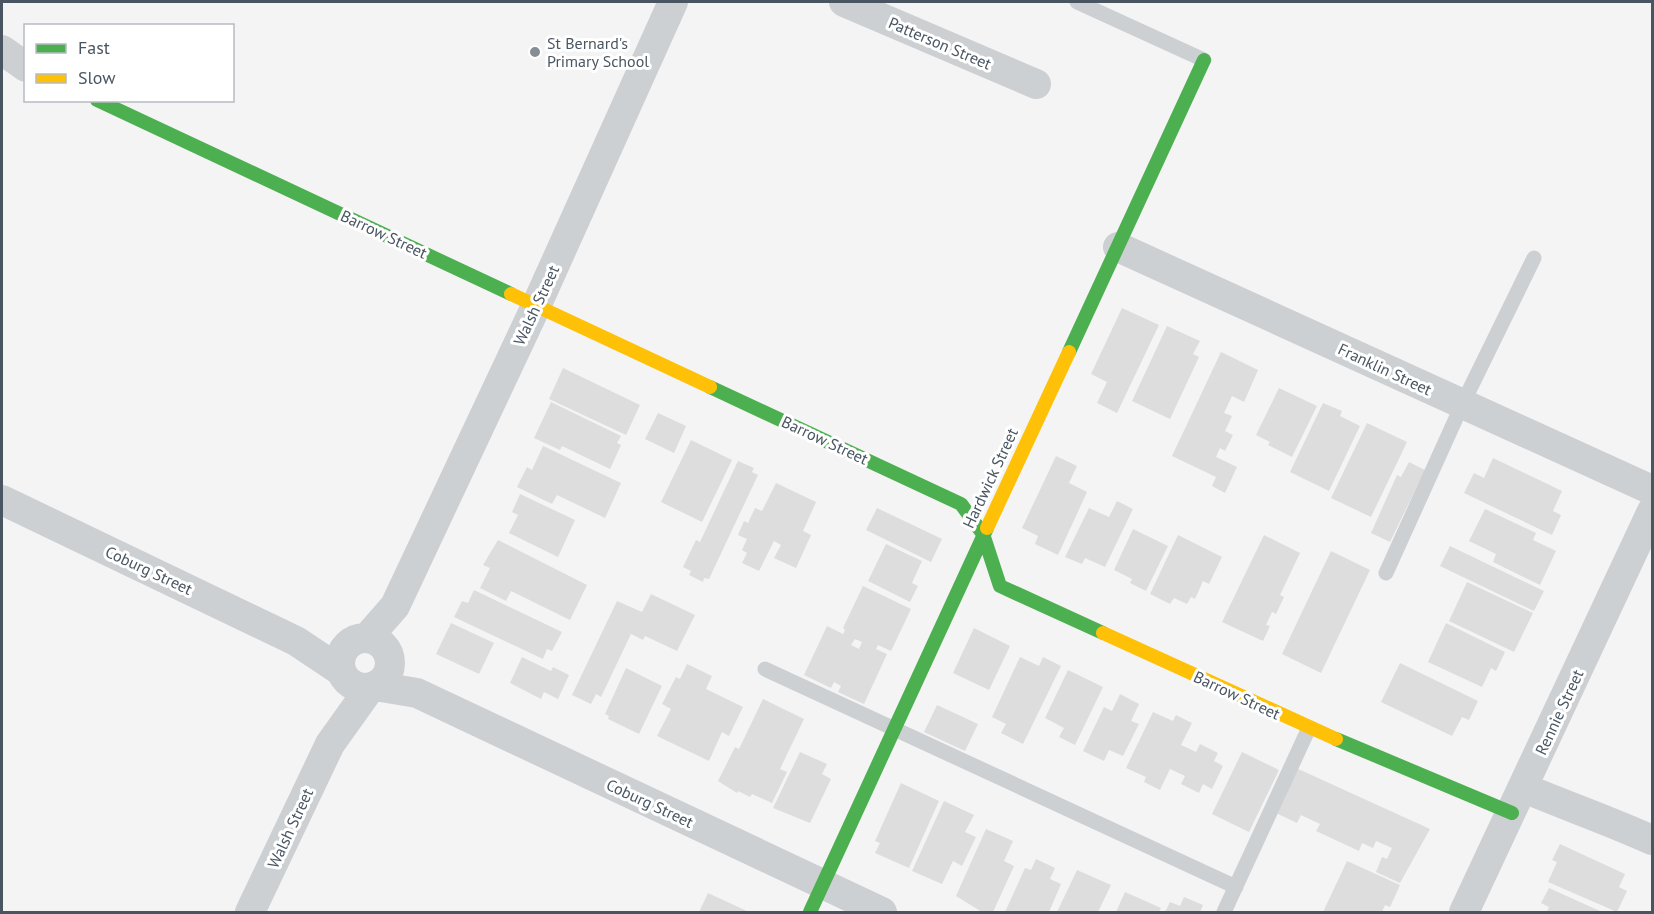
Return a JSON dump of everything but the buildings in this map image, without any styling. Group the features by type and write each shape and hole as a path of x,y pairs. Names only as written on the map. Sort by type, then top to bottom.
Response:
{"street":[{"name":"Walsh Street","path":"250,912 330,744 373,687 387,676 378,648 395,606 537,304 673,2"},
{"name":"Patterson Street","path":"844,2 1036,84"},
{"name":"Hardwick Street","path":"810,912 1204,60"},
{"name":"Barrow Street","path":"101,102 961,504 983,534 1000,586 1309,728 1518,800 1599,815 1653,840"},
{"name":"Franklin Street","path":"1118,247 1653,490"},
{"name":"Coburg Street","path":"2,500 296,641 342,673 355,686 417,693 882,912"},
{"name":"Rennie Street","path":"1464,912 1653,511"},
{"name":"Walsh Street","path":"330,744 344,650 356,640 378,648"},
{"name":"Coburg Street","path":"296,641 378,648 417,693"}],"lane":[{"path":"1077,2 1204,60"},
{"path":"1386,573 1462,405 1534,258"},
{"path":"765,669 1236,887"},
{"path":"1224,912 1309,728"}],"traffic: fast":[{"path":"1069,352 1204,60"},
{"path":"101,102 511,294"},
{"path":"710,387 961,504 983,534 1000,586 1103,633"},
{"path":"810,912 987,528"},
{"path":"1336,739 1512,813"}],"traffic: slow":[{"path":"511,294 710,387"},
{"path":"987,528 1069,352"},
{"path":"1103,633 1336,739"}],"place":[{"name":"St Bernard's Primary School","path":"535,52"}]}
